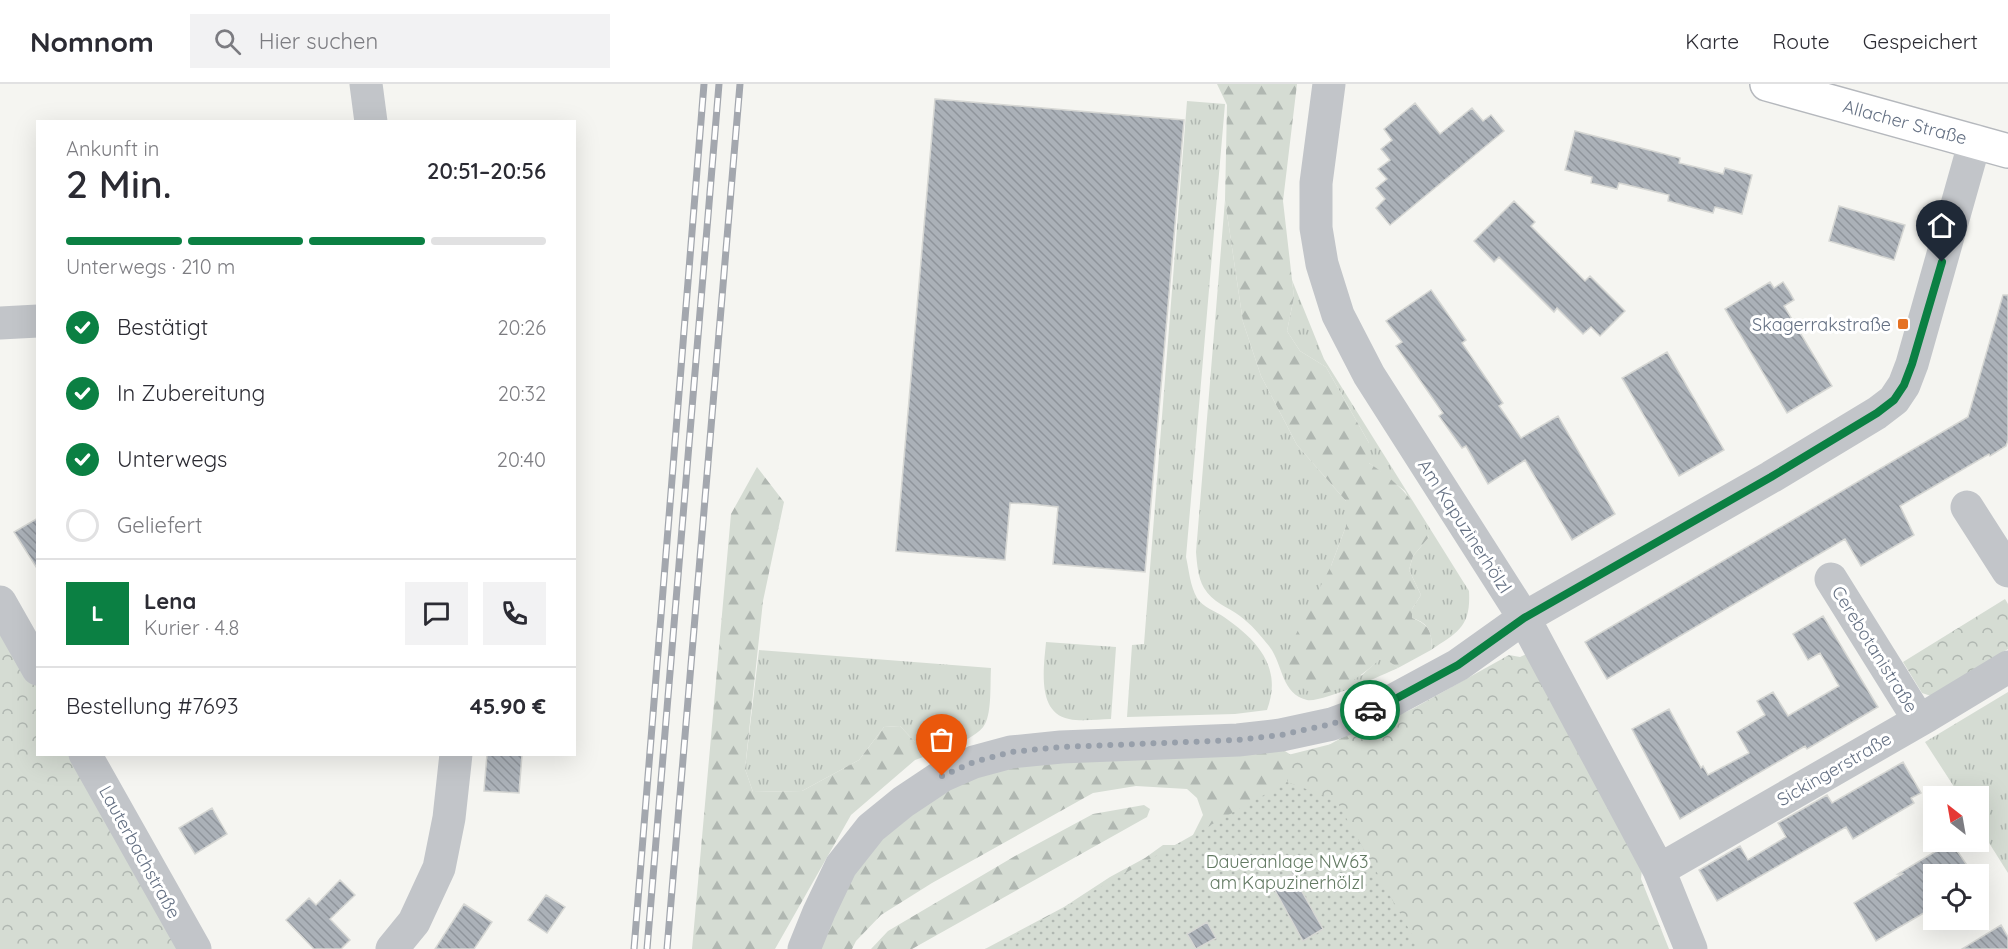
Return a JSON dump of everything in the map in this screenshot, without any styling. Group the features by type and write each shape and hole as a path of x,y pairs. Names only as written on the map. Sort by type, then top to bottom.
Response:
{"main road":[{"name":"Allacher Straße","path":"1767,84 2008,151"}],"street":[{"path":"366,84 371,120"},
{"name":"Am Kapuzinerhölzl","path":"1329,84 1316,183 1316,228 1322,264 1338,315 1369,375 1524,618 1659,870 1691,949"},
{"path":"804,949 841,866 871,828 903,802 942,776 974,762 1011,752 1061,747 1238,740 1281,735 1332,724 1386,704 1447,670 1524,618 1877,413 1894,400 1904,385 1912,364 1975,141"},
{"path":"0,323 36,321"},
{"path":"1967,507 2008,571"},
{"name":"Cerebotanistraße","path":"1831,579 1919,720"},
{"path":"0,602 36,665"},
{"name":"Sickingerstraße","path":"1659,870 2008,667"},
{"name":"Lauterbachstraße","path":"87,756 195,949"},
{"path":"392,949 414,922 439,868 449,818 456,756"}],"green space":[{"path":"1217,84 1297,84 1283,201 1294,297 1287,331 1300,351 1326,367 1369,443 1369,463 1390,478 1406,494 1419,512 1429,537 1413,556 1409,570 1421,595 1412,609 1412,618 1429,630 1431,650 1398,668 1383,657 1346,685 1323,693 1313,693 1303,688 1288,663 1294,638 1331,566 1346,526 1346,501 1297,445 1261,376 1243,322 1225,200 1227,105"},
{"path":"1187,101 1225,104 1186,557 1191,583 1197,598 1202,604 1247,635 1264,656 1272,681 1271,695 1267,710 1235,714 1127,717 1132,645 1144,644"},
{"path":"1225,200 1243,322 1261,376 1297,445 1346,501 1346,526 1331,566 1361,676 1383,656 1398,668 1352,688 1315,700 1298,697 1292,692 1269,646 1244,619 1207,593 1198,571 1196,552"},
{"path":"1292,280 1324,359 1469,591 1468,613 1465,621 1455,633 1431,650 1429,630 1418,620 1412,618 1412,609 1421,595 1409,570 1413,556 1429,537 1405,491 1369,463 1369,443 1326,367 1300,351 1287,331 1294,297"},
{"path":"757,467 784,502 763,601 745,769 753,792 802,791 859,760 884,727 900,726 915,742 915,760 851,815 775,949 692,949 731,514"},
{"path":"2005,599 2008,604 2008,649 1931,696 1922,693 1903,662"},
{"path":"0,620 36,685 36,756 76,756 183,949 0,949"},
{"path":"1046,642 1116,647 1111,719 1069,719 1058,715 1051,708 1044,687"},
{"path":"1537,649 1643,858 1641,879 1669,949 1420,949 1336,800 1287,782 1288,755 1347,740 1414,708 1509,655 1520,657"},
{"path":"759,650 991,668 990,705 987,718 985,724 973,736 915,760 915,742 900,726 884,727 859,760 802,791 753,792 745,769"},
{"path":"2008,692 2008,873 1989,843 1989,786 1954,786 1925,742"},
{"path":"1387,712 1402,712 1416,716 1557,949 985,949 1064,907 1163,845 1175,845 1191,839 1203,815 1197,798 1187,789 1136,786 1093,793 932,883 881,915 856,941 852,949 816,949 824,921 870,849 957,779 1001,764 1282,749 1291,755 1320,750"},
{"name":"Daueranlage NW63 am Kapuzinerhölzl","path":"1287,782 1336,800 1420,949 990,949"},
{"path":"1144,805 1150,809 1147,817 912,949 871,949 888,931 1015,856 1093,814"}],"building":[{"path":"935,99 1184,120 1145,572 1053,564 1058,507 1031,504 1010,503 1005,560 896,551"},
{"path":"1415,103 1440,134 1472,108 1483,121 1491,115 1504,131 1390,225 1376,208 1385,199 1376,188 1387,179 1378,169 1390,160 1381,149 1392,140 1384,129"},
{"path":"1575,131 1680,158 1679,163 1723,174 1725,168 1752,175 1742,214 1715,207 1713,213 1668,201 1669,195 1619,183 1617,189 1591,183 1592,177 1565,170"},
{"path":"1514,201 1535,222 1531,226 1585,281 1590,276 1625,311 1600,336 1591,327 1583,334 1557,308 1554,312 1499,257 1494,262 1474,241"},
{"path":"1839,206 1905,225 1894,260 1829,241"},
{"path":"1770,282 1774,288 1783,282 1789,291 1794,300 1784,306 1832,386 1787,413 1725,309"},
{"path":"1431,290 1466,340 1462,343 1503,403 1499,406 1521,438 1558,416 1615,514 1572,540 1525,460 1488,484 1466,446 1462,448 1439,416 1443,413 1396,346 1402,342 1386,321"},
{"path":"2003,295 2008,295 2008,440 2006,446 1900,506 1914,535 1861,566 1845,539 1607,679 1585,642 1968,417"},
{"path":"1667,352 1724,450 1679,476 1622,378"},
{"path":"36,519 36,567 14,532"},
{"path":"1823,616 1878,707 1807,749 1805,746 1680,819 1632,729 1669,709 1701,768 1703,766 1708,775 1749,753 1737,732 1765,715 1757,701 1773,692 1788,716 1839,686 1820,653 1808,660 1793,634"},
{"path":"487,756 522,756 519,793 484,791"},
{"path":"1903,762 1921,793 1911,798 1914,803 1853,839 1846,827 1717,901 1699,870 1740,846 1748,860 1786,837 1778,823 1827,795 1832,803"},
{"path":"212,808 227,834 195,854 179,828"},
{"path":"1934,852 1958,852 1966,864 1923,864 1923,913 1876,941 1854,903 1902,874 1898,874"},
{"path":"1292,874 1323,929 1303,941 1272,885"},
{"path":"340,880 355,895 330,919 350,940 341,949 314,949 286,920 309,898 316,905"},
{"path":"546,895 565,907 547,933 528,920"},
{"path":"464,904 492,922 474,949 435,949"},
{"path":"1207,922 1216,938 1196,949 1187,934"},
{"path":"2001,925 2008,937 2008,949 1962,949"}],"railway":[{"path":"634,949 704,84"},
{"path":"647,949 719,84"},
{"path":"667,949 740,84"}],"way so far":[{"path":"942,776 974,762 1011,752 1061,747 1238,740 1281,735 1332,724 1370,710"}],"place":[{"name":"Skagerrakstraße","path":"1903,324"}],"route":[{"path":"1370,710 1386,704 1458,665 1524,618 1771,477 1877,413 1894,400 1904,385 1912,364 1942,262"}]}
